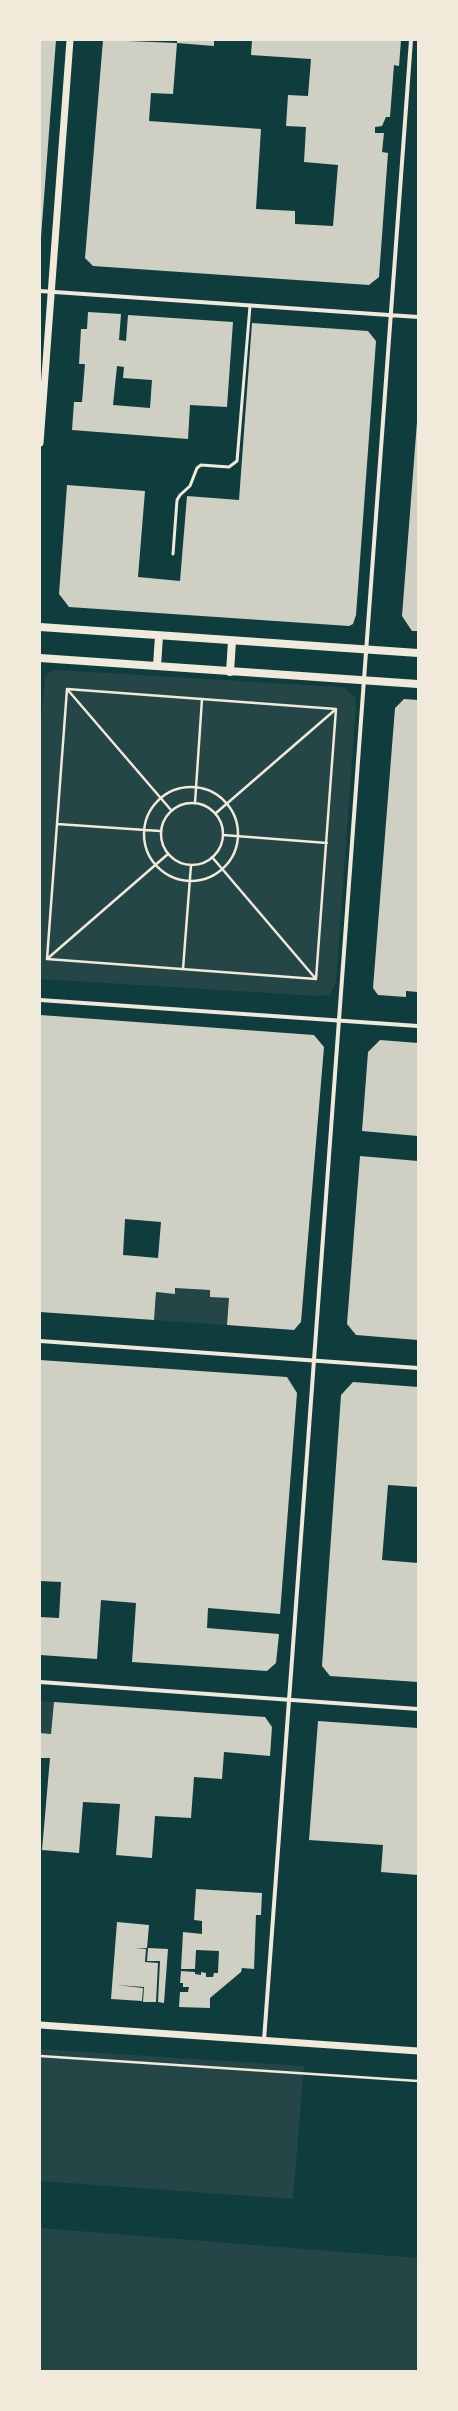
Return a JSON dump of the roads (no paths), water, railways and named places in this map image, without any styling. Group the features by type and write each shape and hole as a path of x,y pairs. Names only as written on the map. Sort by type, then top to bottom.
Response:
{"main road":[{"path":"40,627 418,653"},
{"path":"157,666 159,636"},
{"path":"230,672 232,641"},
{"path":"40,658 418,684"}],"street":[{"path":"40,443 70,40"},
{"path":"264,2040 410,40"},
{"path":"40,291 418,317"},
{"path":"40,1000 418,1026"},
{"path":"40,1341 418,1368"},
{"path":"40,1682 418,1708"},
{"path":"40,2025 418,2051"}],"lane":[{"path":"172,554 177,500 180,495 190,486 197,468 201,465 229,467 237,461 250,306"}]}
